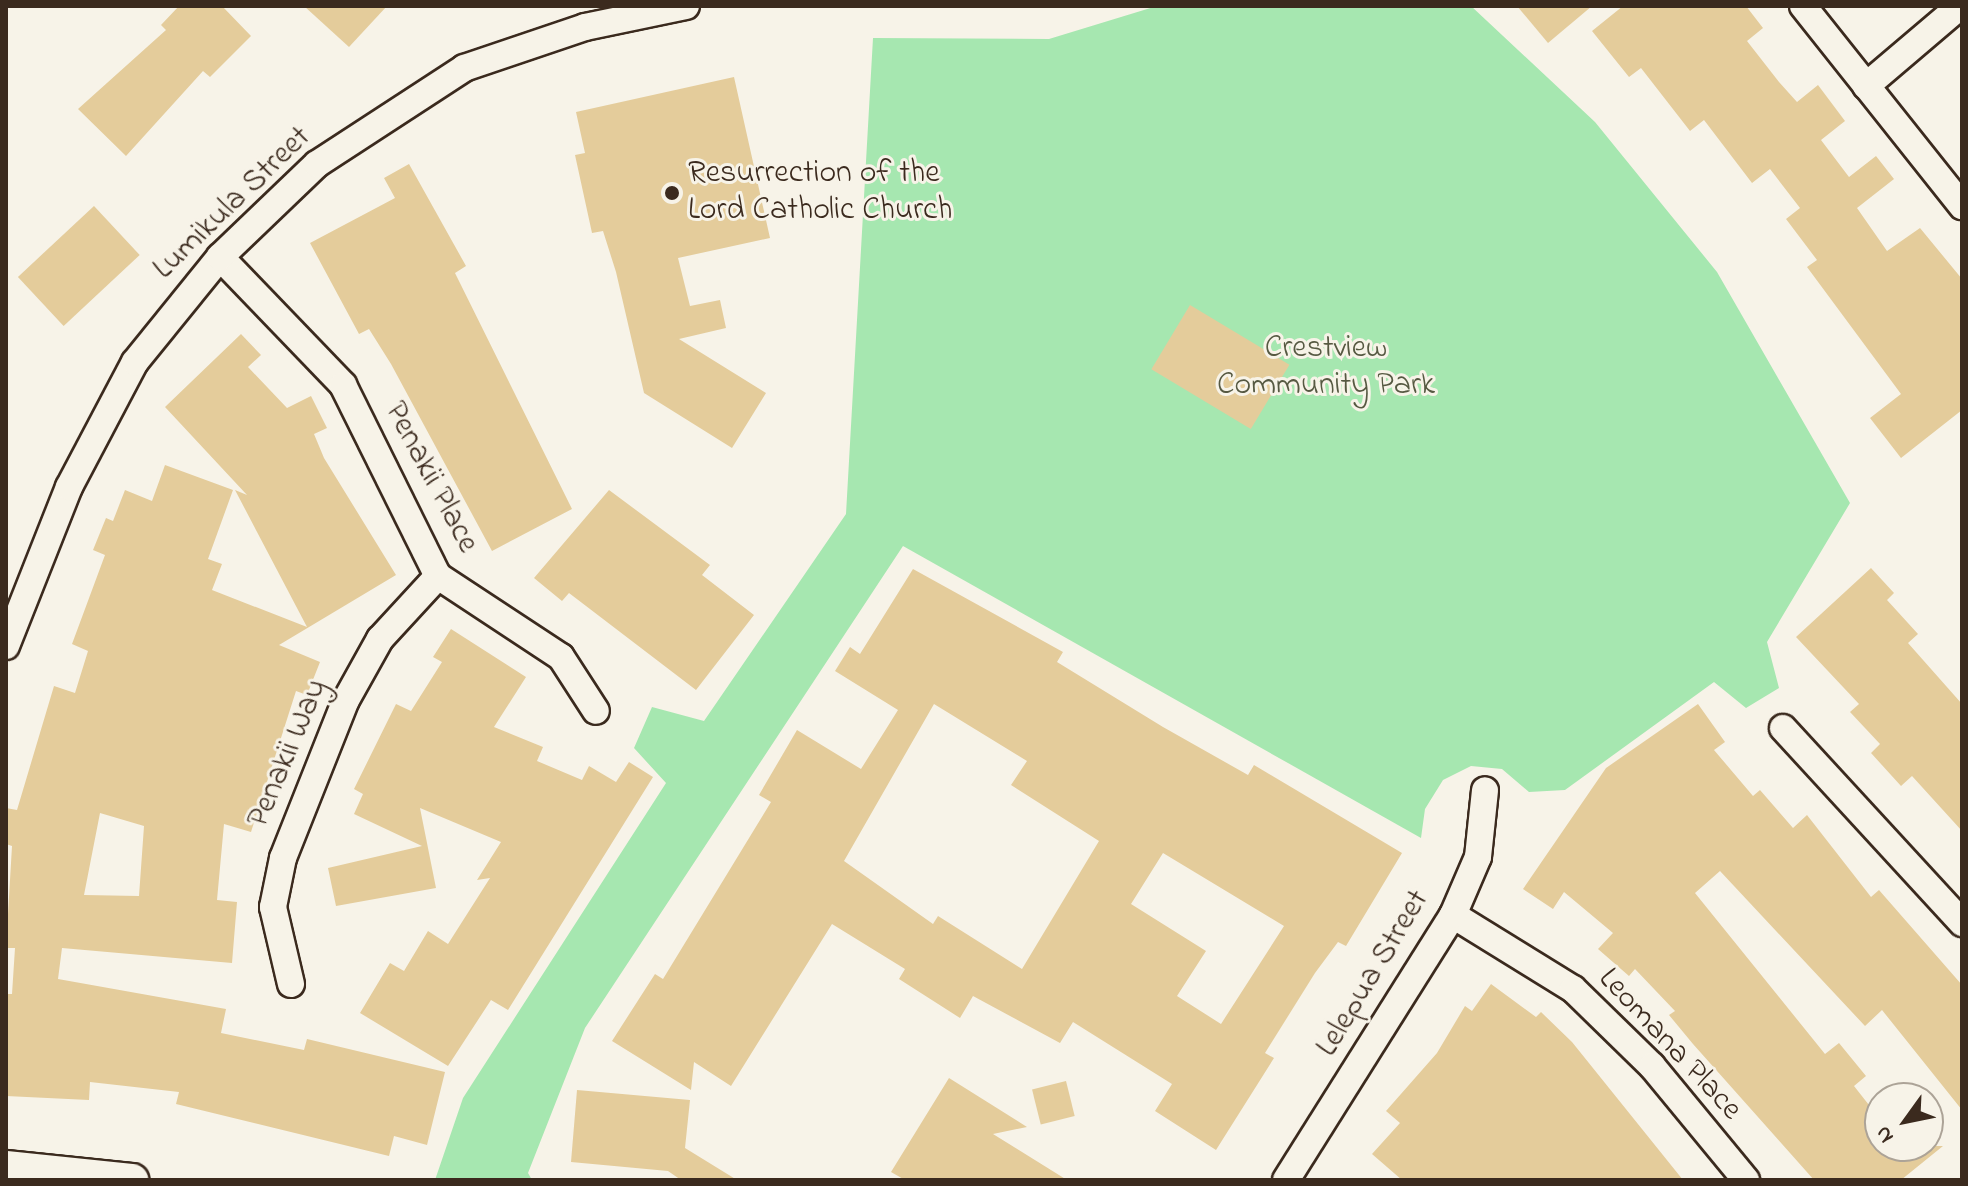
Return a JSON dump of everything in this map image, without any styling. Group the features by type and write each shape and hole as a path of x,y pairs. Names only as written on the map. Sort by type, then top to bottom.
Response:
{"street":[{"name":"Lumikula Street","path":"6,646 106,410 166,316 220,257 317,164 464,68 585,27 686,6"},
{"path":"1803,6 1962,206"},
{"path":"1866,86 1960,6"},
{"name":"Penakii Place","path":"220,257 343,385 438,576 561,657 596,711"},
{"name":"Penakii Way","path":"291,984 273,907 283,858 346,700 380,639 438,576"},
{"path":"1783,728 1962,923"},
{"name":"Lelepua Street","path":"1286,1180 1453,915 1478,857 1485,790"},
{"name":"Leomana Place","path":"1453,915 1573,989 1652,1066 1746,1180"},
{"path":"6,1167 132,1180"}],"green space":[{"name":"Crestview Community Park","path":"1157,6 1471,6 1595,122 1717,272 1850,503 1767,642 1779,688 1746,708 1714,682 1565,790 1529,792 1502,769 1471,766 1443,780 1425,809 1421,838 903,546 585,1028 528,1173 532,1180 435,1180 463,1098 666,783 634,748 652,707 704,721 846,514 873,38 1049,39"}],"building":[{"path":"179,6 222,6 251,36 210,77 203,71 126,156 78,109 166,30 161,25"},
{"path":"304,6 387,6 349,47"},
{"path":"1517,6 1592,6 1548,43"},
{"path":"1623,6 1746,6 1763,28 1747,41 1779,82 1797,102 1818,85 1845,121 1821,140 1849,177 1876,156 1894,179 1857,208 1887,251 1920,228 1962,279 1962,410 1901,458 1870,418 1901,394 1807,267 1817,260 1786,219 1800,208 1770,169 1752,183 1704,120 1690,131 1641,68 1629,77 1592,31"},
{"name":"Resurrection of the Lord Catholic Church","path":"734,77 770,238 678,258 690,306 720,300 726,328 679,339 766,393 732,448 644,393 616,272 603,231 592,233 575,155 585,153 576,112"},
{"path":"409,164 466,266 455,273 572,509 492,551 391,364 369,329 359,334 310,243 395,198 384,178"},
{"path":"94,206 140,255 64,326 18,277"},
{"path":"1190,305 1289,365 1251,429 1151,369"},
{"path":"241,334 261,355 248,367 287,408 311,396 327,428 314,434 324,458 396,575 279,645 320,662 307,695 296,691 251,832 224,824 217,900 237,902 232,963 62,948 58,979 226,1009 221,1033 304,1050 307,1039 445,1072 427,1145 394,1136 389,1156 176,1104 179,1092 90,1082 89,1100 6,1096 6,994 12,994 15,948 6,948 12,846 6,844 6,808 17,810 54,686 75,693 88,651 72,644 105,555 93,550 106,518 113,521 125,490 152,501 165,465 233,490 208,559 222,564 212,590 307,627 235,490 247,495 165,407","holes":["100,813 144,826 139,896 84,895"]},
{"path":"609,490 710,565 702,575 754,615 696,690 569,593 562,601 534,578"},
{"path":"1871,568 1894,593 1887,600 1918,634 1908,643 1962,704 1962,831 1912,776 1901,786 1871,753 1880,744 1850,712 1859,704 1796,637"},
{"path":"913,569 1063,652 1057,662 1163,727 1248,775 1254,765 1402,853 1346,946 1338,942 1315,973 1265,1053 1274,1058 1216,1150 1155,1111 1172,1084 1073,1022 1060,1043 973,996 960,1018 899,979 905,969 832,924 731,1086 694,1062 691,1090 612,1041 655,974 663,979 771,802 759,795 797,730 861,769 898,710 835,671 850,647 860,654","holes":["934,704 1027,761 1011,785 1099,841 1022,969 938,916 933,924 844,861","1163,853 1284,926 1221,1024 1177,996 1206,951 1131,904"]},
{"path":"451,629 526,677 494,727 543,747 537,761 582,780 589,766 616,782 629,762 653,777 508,1010 491,1000 448,1066 360,1013 390,963 404,971 428,931 448,944 490,878 477,880 501,842 420,808 436,888 336,906 328,868 422,846 354,814 363,794 354,789 396,704 411,711 442,662 433,657"},
{"path":"1698,704 1725,742 1714,750 1753,796 1760,790 1793,828 1807,815 1871,897 1879,890 1962,985 1962,1110 1944,1088 1944,1082 1940,1082 1882,1010 1865,1026 1720,871 1695,893 1825,1054 1839,1043 1866,1076 1854,1086 1864,1099 1864,1162 1923,1162 1901,1180 1814,1180 1669,1015 1675,1011 1635,969 1629,976 1598,949 1613,933 1564,892 1553,909 1523,889 1606,768"},
{"path":"1491,984 1536,1017 1541,1012 1572,1042 1683,1180 1402,1180 1372,1154 1400,1123 1386,1111 1437,1053 1465,1006 1472,1011"},
{"path":"949,1078 1027,1127 993,1134 1067,1180 905,1180 891,1172"},
{"path":"1066,1081 1075,1116 1041,1124 1032,1089"},
{"path":"577,1090 690,1100 685,1148 737,1180 681,1180 668,1171 571,1162"}],"place":[{"name":"Resurrection of the Lord Catholic Church","path":"672,193"}]}
